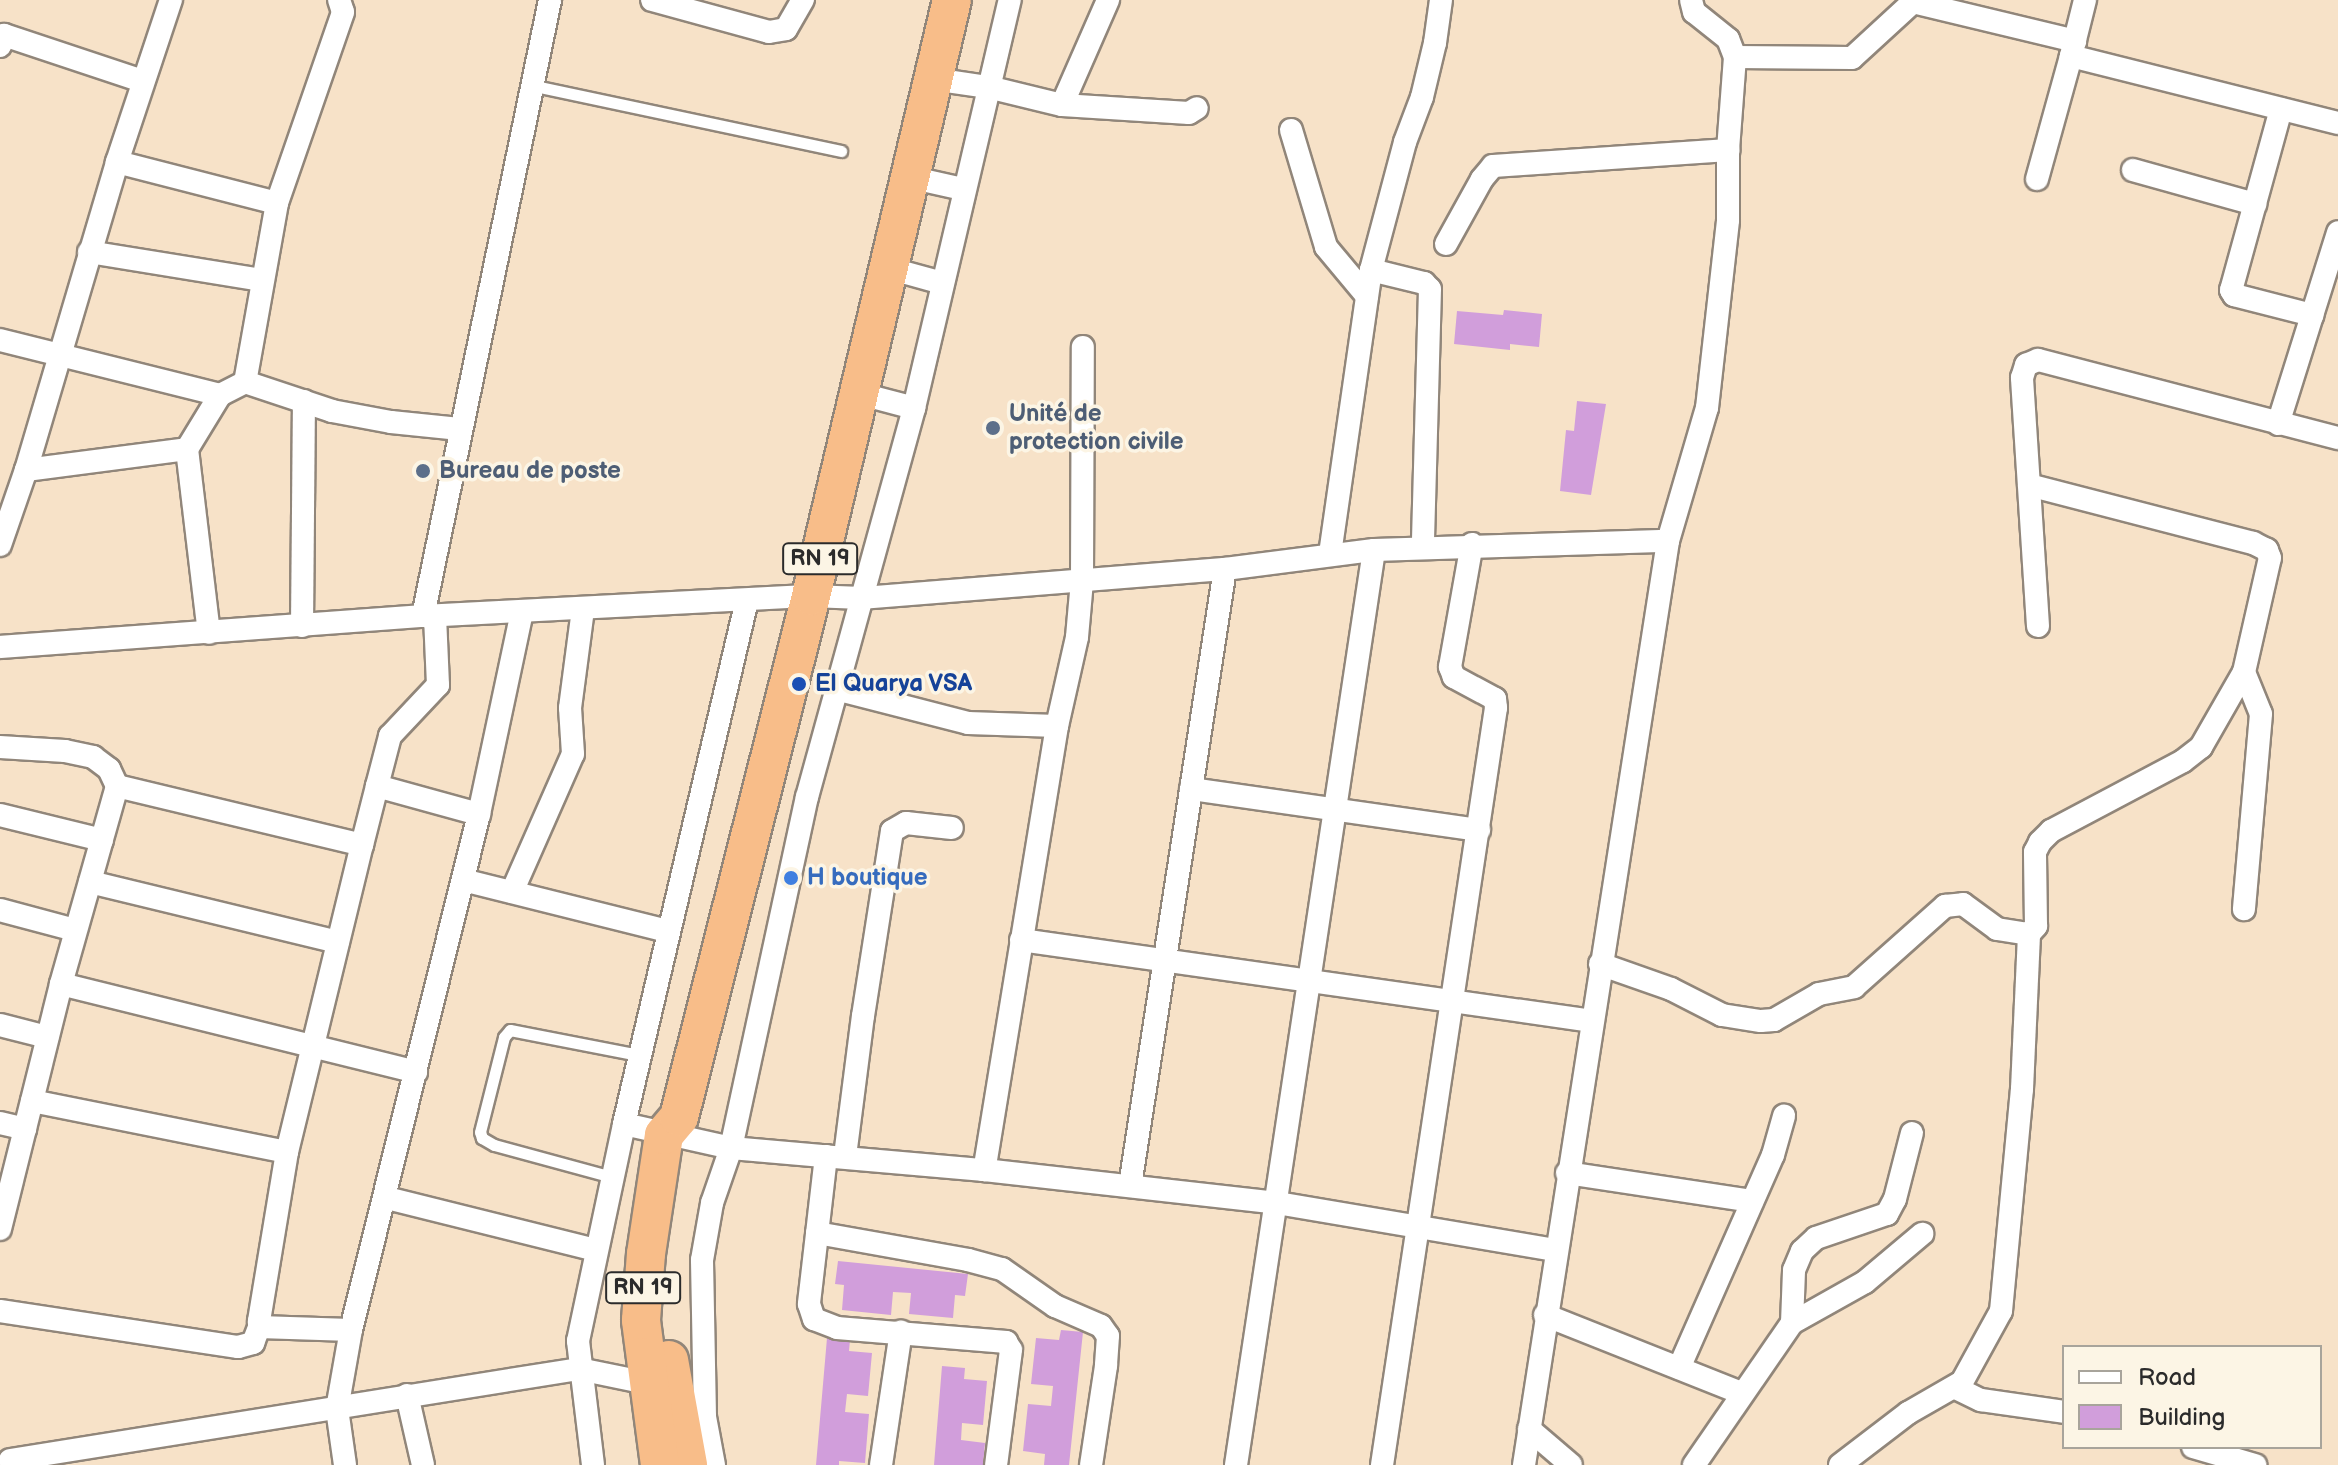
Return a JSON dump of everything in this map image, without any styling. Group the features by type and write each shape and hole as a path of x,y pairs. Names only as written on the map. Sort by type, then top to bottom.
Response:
{"highway":[{"name":"RN 19","path":"660,1465 647,1383 641,1320 643,1291 677,1131 811,596 952,0"},
{"name":"RN 19","path":"677,1131 665,1321 688,1465"}],"street":[{"path":"0,545 26,470 58,354 142,81 171,0"},
{"path":"245,382 277,203 343,12 339,0"},
{"path":"0,1311 238,1347 253,1343 259,1327 260,1303 287,1152 390,736 438,685 429,616 460,429 535,86 550,0"},
{"path":"662,1 769,32 786,29 803,0"},
{"path":"714,1465 705,1417 702,1260 712,1203 731,1148 807,797 914,408 963,189 1010,0"},
{"path":"1062,105 1108,0"},
{"path":"1330,554 1371,270 1405,142 1422,97 1441,0"},
{"path":"1524,1465 1567,1173 1668,541 1707,408 1728,220 1728,150 1735,57 1728,39 1694,12 1691,0"},
{"path":"2037,179 2085,0"},
{"path":"1735,57 1852,58 1913,2 2338,123"},
{"path":"1,38 142,81"},
{"path":"933,79 988,87 1062,105 1189,113 1197,108"},
{"path":"2281,109 2231,290 2234,295 2312,315"},
{"path":"1291,130 1326,247 1367,296"},
{"path":"1446,244 1482,179 1493,166 1728,150"},
{"path":"117,162 277,203"},
{"path":"2133,170 2255,204"},
{"path":"909,177 963,189"},
{"path":"2278,424 2338,232"},
{"path":"89,252 261,280"},
{"path":"888,268 942,283"},
{"path":"1371,270 1424,283 1430,289 1423,547"},
{"path":"0,340 220,395"},
{"path":"984,1170 1057,726 1077,637 1082,581 1083,347"},
{"path":"2038,626 2022,378 2023,369 2031,362 2338,438"},
{"path":"209,633 187,449 220,395 245,382 332,411 391,422 460,429"},
{"path":"857,393 914,408"},
{"path":"302,626 304,401"},
{"path":"26,470 187,449"},
{"path":"1840,1465 1908,1413 1956,1388 1970,1373 2001,1311 2022,1089 2029,934 2036,926 2035,852 2051,831 2192,756 2216,723 2244,672 2270,558 2267,550 2253,543 2029,485"},
{"path":"0,647 429,616 811,596 862,598 1225,569 1374,550 1472,544 1668,541"},
{"path":"1382,1465 1496,704 1495,699 1454,677 1450,667 1472,544"},
{"path":"1236,1465 1374,550"},
{"path":"1130,1186 1225,569"},
{"path":"593,1465 578,1341 639,1055 747,600"},
{"path":"512,892 573,754 570,708 583,609"},
{"path":"345,1465 337,1409 351,1330 387,1198 479,814 522,612"},
{"path":"2244,672 2261,714 2244,909"},
{"path":"836,689 968,723 1057,726"},
{"path":"0,747 65,751 93,757 109,769 117,786 75,930 0,1229"},
{"path":"117,786 362,845"},
{"path":"377,786 479,814"},
{"path":"1191,789 1479,830"},
{"path":"0,815 102,840"},
{"path":"952,828 906,823 892,831 863,1016 836,1156 817,1233 809,1304 814,1319 837,1328 1001,1340 1010,1346 996,1465"},
{"path":"463,880 668,931"},
{"path":"90,882 338,942"},
{"path":"1600,964 1671,989 1722,1015 1761,1021 1774,1020 1819,994 1854,987 1945,906 1963,904 1997,929 2029,934"},
{"path":"0,910 75,930"},
{"path":"1021,940 1592,1021"},
{"path":"61,984 416,1072"},
{"path":"0,1025 47,1037"},
{"path":"32,1101 287,1152"},
{"path":"1679,1368 1773,1155 1784,1116"},
{"path":"0,1123 25,1129"},
{"path":"624,1124 677,1131 731,1148 984,1170 1277,1203 1555,1250"},
{"path":"1792,1323 1795,1262 1816,1238 1887,1214 1895,1199 1912,1133"},
{"path":"1567,1173 1752,1201"},
{"path":"387,1198 596,1250"},
{"path":"817,1233 1002,1269 1055,1306 1101,1326 1108,1336 1106,1366 1091,1465"},
{"path":"1694,1465 1792,1323 1865,1282 1922,1234"},
{"path":"1545,1315 1741,1393"},
{"path":"259,1327 351,1330"},
{"path":"881,1465 901,1331"},
{"path":"8,1458 579,1369 647,1383"},
{"path":"1956,1388 1981,1400 2062,1412"},
{"path":"407,1395 423,1465"},
{"path":"1529,1429 1571,1465"},
{"path":"2200,1449 2255,1465"}],"lane":[{"path":"535,86 841,151"},
{"path":"612,1177 494,1145 482,1138 480,1132 504,1037 510,1030 639,1055"}],"building":[{"path":"1504,310 1542,314 1539,347 1510,344 1510,350 1454,344 1457,311 1503,315"},
{"path":"1577,401 1606,404 1591,495 1560,491 1566,430 1574,431"},
{"path":"838,1261 968,1274 965,1296 955,1295 953,1318 909,1314 911,1293 893,1292 891,1315 842,1310 844,1285 835,1284"},
{"path":"1061,1330 1083,1332 1069,1465 1044,1465 1045,1454 1023,1451 1028,1404 1051,1406 1053,1386 1031,1384 1036,1338 1059,1340"},
{"path":"827,1338 850,1340 849,1351 872,1353 868,1396 847,1394 845,1412 869,1414 865,1463 839,1461 839,1465 816,1465"},
{"path":"942,1366 965,1368 964,1379 987,1381 983,1425 962,1423 961,1440 985,1443 983,1465 934,1465"}],"place":[{"name":"Unité de protection civile","path":"993,428"},
{"name":"Bureau de poste","path":"423,471"},
{"name":"El Quarya VSA","path":"799,684"},
{"name":"H boutique","path":"791,878"}]}
